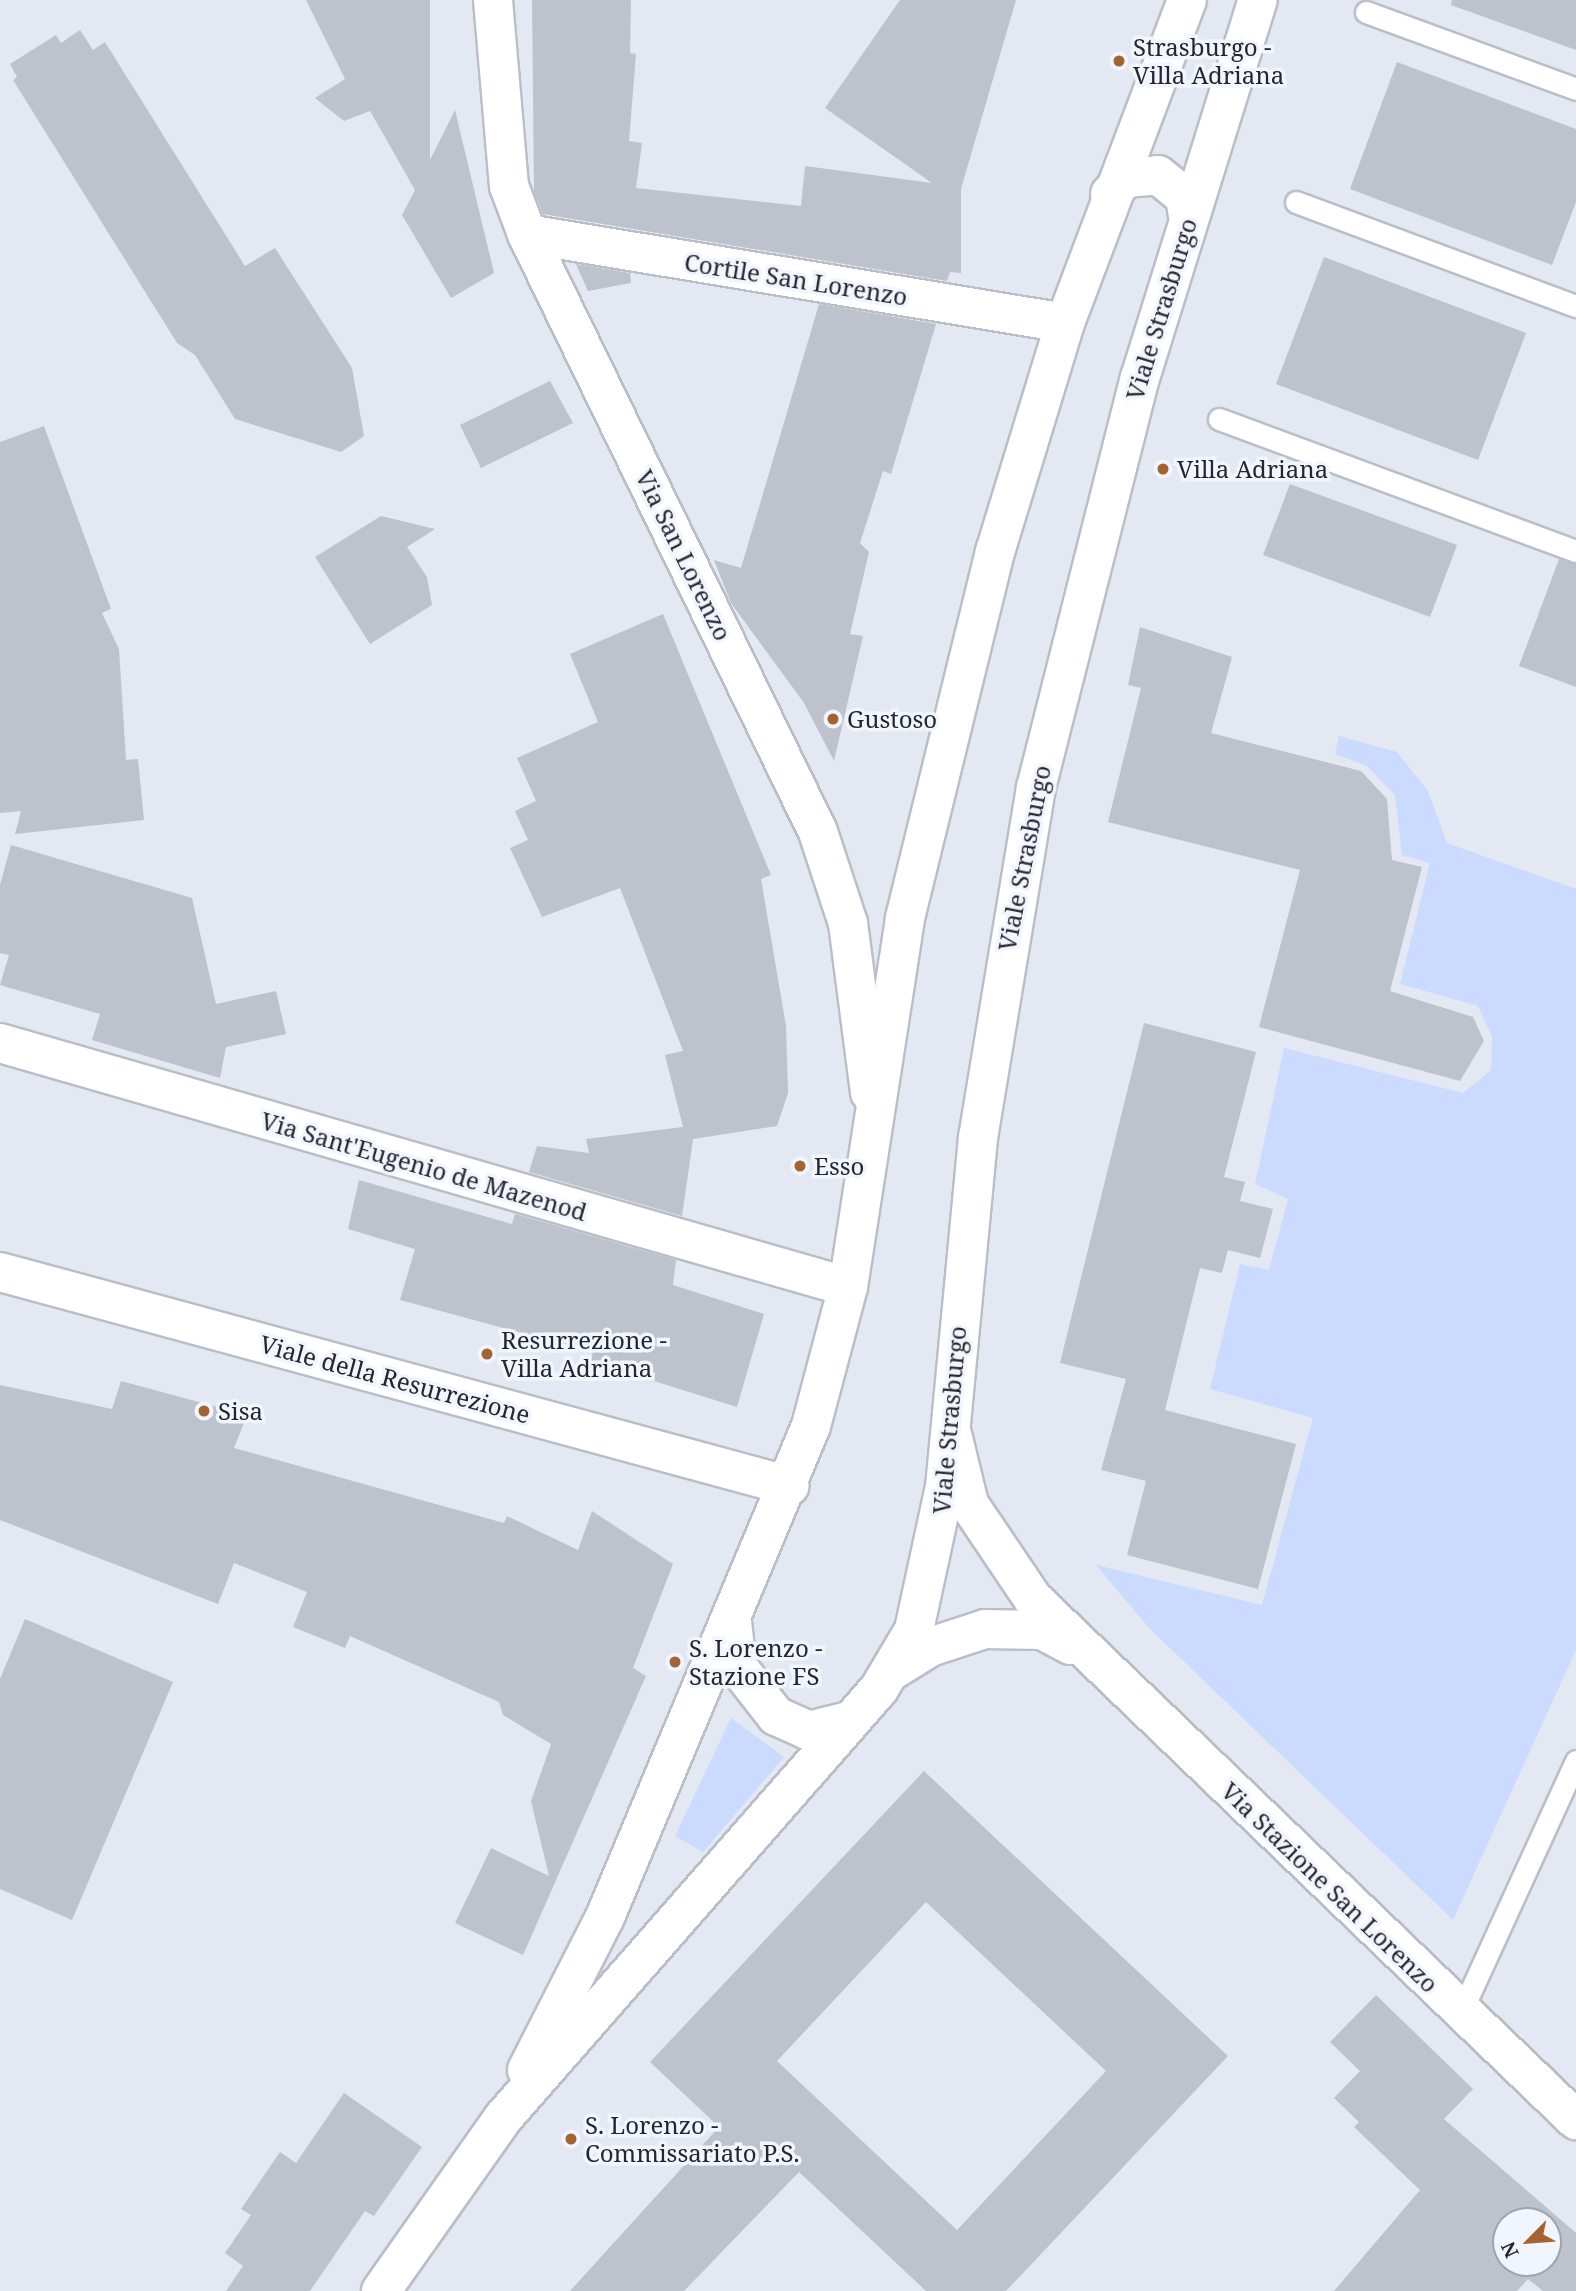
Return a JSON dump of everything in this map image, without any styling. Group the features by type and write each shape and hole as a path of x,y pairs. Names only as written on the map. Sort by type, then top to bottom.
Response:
{"street":[{"name":"Via San Lorenzo","path":"493,0 500,136 527,234 818,832 848,923 865,1015 872,1114"},
{"path":"381,2291 503,2118 605,1917 790,1486 848,1287 872,1114 932,795 995,552 1065,323 1110,194 1187,0"},
{"name":"Viale Strasburgo","path":"503,2118 893,1670 925,1592 950,1429 978,1138 1035,788 1080,592 1188,217 1258,0"},
{"path":"1110,194 1126,178 1158,175 1185,197 1188,217"},
{"name":"Cortile San Lorenzo","path":"527,234 1065,323"},
{"name":"Via Sant'Eugenio de Mazenod","path":"0,1043 848,1287"},
{"name":"Viale della Resurrezione","path":"0,1272 790,1486"},
{"name":"Via Stazione San Lorenzo","path":"950,1429 969,1504 989,1538 1033,1599 1084,1653 1576,2120"},
{"path":"732,1622 737,1665 776,1716 809,1731 852,1720"},
{"name":"Via Stazione San Lorenzo","path":"893,1670 957,1635 1010,1626 1042,1630 1084,1653"}],"lane":[{"path":"1366,12 1576,89"},
{"path":"1296,202 1576,306"},
{"path":"1219,419 1576,551"},
{"path":"1461,2011 1576,1761"}],"shaded area":[{"path":"1339,736 1397,752 1428,791 1447,843 1576,889 1576,1650 1453,1920 1149,1628 1096,1565 1262,1605 1313,1418 1210,1389 1240,1264 1269,1270 1288,1199 1255,1184 1284,1048 1463,1093 1491,1070 1492,1037 1478,1006 1400,984 1430,863 1402,855 1395,795 1367,766 1335,754"},
{"path":"731,1718 784,1757 703,1852 675,1836"}],"building":[{"path":"306,0 430,0 430,160 455,110 494,273 451,298 402,215 415,190 370,111 344,121 315,98 345,79"},
{"path":"532,0 631,0 630,53 636,54 629,141 642,143 636,188 801,206 805,166 932,183 825,108 900,0 1016,0 961,189 961,273 950,272 947,281 543,214 534,191"},
{"path":"1452,0 1576,0 1576,50 1451,5"},
{"path":"80,30 93,50 105,42 245,266 275,248 352,368 364,436 341,452 235,419 195,355 177,343 13,80 17,77 10,64 56,35 61,43"},
{"path":"1397,62 1576,129 1576,202 1552,265 1350,189"},
{"path":"1324,257 1526,333 1478,460 1276,384"},
{"path":"576,264 630,273 631,283 588,291"},
{"path":"819,304 936,324 891,474 883,471 860,543 869,552 850,634 863,636 834,761 804,703 731,603 714,560 741,568"},
{"path":"550,381 573,423 481,468 460,425"},
{"path":"44,426 111,609 102,613 119,649 126,760 138,759 144,820 15,834 21,811 0,813 0,442"},
{"path":"1290,484 1457,545 1430,617 1263,555"},
{"path":"381,516 435,529 407,547 427,577 432,605 370,644 315,557"},
{"path":"1559,559 1576,564 1576,687 1519,666"},
{"path":"663,614 771,875 761,879 786,1026 788,1093 777,1126 693,1139 682,1216 529,1172 537,1146 589,1153 586,1139 683,1127 665,1055 683,1051 620,888 542,917 510,848 528,840 515,811 536,801 517,758 598,722 570,654"},
{"path":"1140,627 1232,657 1211,733 1361,771 1387,799 1392,860 1422,867 1390,991 1473,1017 1484,1041 1460,1081 1259,1027 1300,870 1108,822 1141,688 1128,685"},
{"path":"11,845 192,898 216,1004 276,991 286,1034 226,1047 220,1078 92,1040 100,1014 0,985 9,955 0,953 0,885"},
{"path":"1144,1023 1256,1052 1224,1177 1245,1182 1240,1201 1273,1209 1260,1258 1228,1250 1222,1273 1200,1268 1165,1410 1296,1444 1258,1589 1127,1555 1146,1481 1101,1470 1126,1379 1060,1363"},
{"path":"359,1180 512,1224 515,1214 676,1260 673,1285 764,1314 737,1407 590,1361 593,1352 400,1300 415,1249 348,1229"},
{"path":"121,1381 247,1415 234,1448 504,1523 507,1516 578,1550 592,1511 673,1564 633,1668 646,1676 523,1955 455,1923 491,1848 549,1876 531,1801 551,1744 503,1715 499,1702 350,1636 345,1648 293,1627 307,1592 234,1563 218,1604 0,1520 0,1385 112,1409"},
{"path":"25,1619 173,1682 72,1920 0,1889 0,1679"},
{"path":"924,1771 1228,2056 1006,2291 926,2291 799,2172 684,2291 570,2291 719,2127 650,2062","holes":["926,1902 1106,2071 957,2230 777,2061"]},
{"path":"1376,1995 1473,2089 1444,2119 1546,2207 1492,2207 1492,2277 1562,2277 1562,2221 1576,2233 1576,2291 1543,2291 1528,2279 1517,2291 1334,2291 1420,2190 1354,2127 1359,2122 1334,2098 1360,2071 1330,2042"},
{"path":"344,2093 422,2147 374,2216 365,2211 310,2291 226,2291 243,2266 225,2253 251,2215 241,2209 280,2152 296,2163"}],"place":[{"name":"Strasburgo - Villa Adriana","path":"1119,61"},
{"name":"Villa Adriana","path":"1163,469"},
{"name":"Gustoso","path":"833,719"},
{"name":"Esso","path":"800,1166"},
{"name":"Resurrezione - Villa Adriana","path":"487,1354"},
{"name":"Sisa","path":"204,1411"},
{"name":"S. Lorenzo - Stazione FS","path":"675,1662"},
{"name":"S. Lorenzo - Commissariato P.S.","path":"571,2139"}]}
